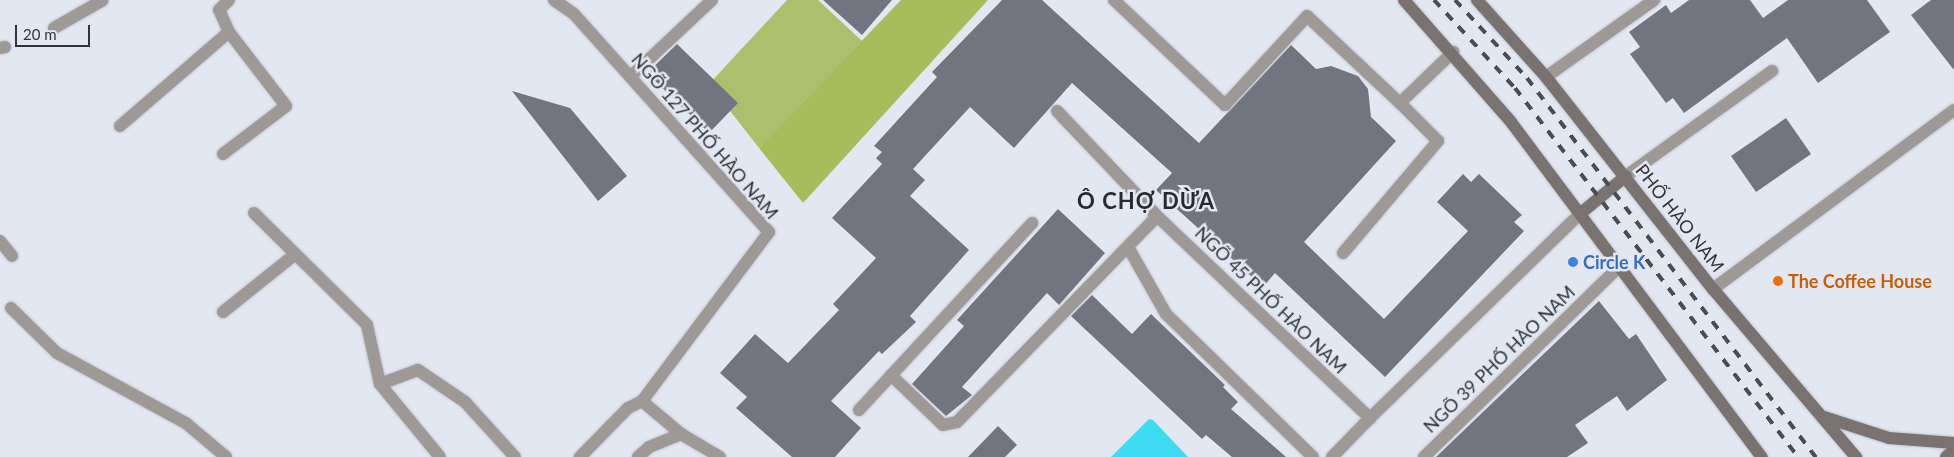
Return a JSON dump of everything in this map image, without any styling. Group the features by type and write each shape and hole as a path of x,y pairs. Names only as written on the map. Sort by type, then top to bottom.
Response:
{"main road":[{"path":"1404,0 1452,52 1582,213 1762,457"},
{"name":"PHỐ HÀO NAM","path":"1477,0 1546,77 1626,176 1712,289 1824,416 1856,457"},
{"path":"1582,213 1626,176"},
{"path":"1824,416 1889,438 1954,443"},
{"path":"1946,457 1954,450"}],"lane":[{"path":"54,28 103,0"},
{"path":"223,154 286,106 229,32 219,10 229,0"},
{"name":"NGÕ 127 PHỐ HÀO NAM","path":"554,0 574,14 769,232 642,401"},
{"path":"631,76 712,0"},
{"path":"1114,0 1225,105 1307,16 1438,141 1343,253"},
{"path":"1546,77 1654,0"},
{"path":"120,126 229,32"},
{"path":"1400,103 1452,52"},
{"path":"1626,176 1772,70"},
{"path":"1712,289 1954,110"},
{"name":"NGÕ 45 PHỐ HÀO NAM","path":"1057,111 1157,216 1370,418"},
{"path":"254,213 294,256 367,325 380,384 440,457"},
{"path":"1332,457 1582,213"},
{"path":"891,375 942,425 950,426 1083,294 1157,216"},
{"path":"859,410 1032,223"},
{"path":"0,240 12,256"},
{"path":"1128,247 1166,314 1313,457"},
{"path":"223,312 294,256"},
{"name":"NGÕ 39 PHỐ HÀO NAM","path":"1424,457 1621,265"},
{"path":"11,308 57,353 187,424 226,457"},
{"path":"380,384 418,370 465,402 514,457"},
{"path":"580,457 628,408 642,401 681,434 720,457"},
{"path":"638,457 649,447 681,434"}],"green space":[{"path":"787,0 818,0 862,41 759,148 709,84"},
{"path":"901,0 988,0 803,203 759,148"}],"water":[{"path":"1149,419 1153,420 1188,457 1111,457"}],"building":[{"path":"823,0 892,0 862,35"},
{"path":"1002,0 1042,0 1199,143 1291,45 1316,69 1331,66 1358,76 1368,89 1371,117 1396,141 1304,242 1384,319 1468,231 1437,202 1463,174 1471,182 1479,174 1522,215 1514,222 1524,231 1385,377 1275,273 1263,287 1156,190 1172,173 1072,83 1014,148 970,107 913,169 925,180 910,196 969,250 910,316 916,322 882,354 879,351 831,401 861,428 835,457 792,457 736,408 747,397 720,373 755,334 788,363 839,310 833,304 876,258 832,218 882,164 876,158 882,152 874,146 937,77 932,72"},
{"path":"1689,0 1750,0 1763,18 1788,0 1867,0 1890,32 1818,83 1787,38 1684,113 1673,98 1666,103 1630,54 1640,47 1629,32 1666,5 1671,13"},
{"path":"1931,0 1954,0 1954,70 1911,15"},
{"path":"677,44 738,103 709,133 647,73"},
{"path":"512,91 570,108 627,176 598,201"},
{"path":"1786,118 1811,154 1756,192 1731,156"},
{"path":"1058,209 1105,253 1059,305 1047,293 962,387 972,395 946,416 912,384 964,326 957,320"},
{"path":"1092,295 1132,334 1151,314 1225,385 1223,387 1238,402 1231,409 1286,457 1232,457 1206,435 1202,439 1071,316"},
{"path":"1599,301 1629,339 1636,334 1667,380 1627,411 1617,396 1575,425 1588,443 1567,457 1436,457"},
{"path":"998,426 1017,445 1005,457 968,457"}],"railway":[{"path":"1434,0 1515,88 1798,457"},
{"path":"1455,0 1527,78 1816,457"}],"place":[{"name":"Circle K","path":"1573,262"},
{"name":"The Coffee House","path":"1778,281"}],"district":[{"name":"Ô CHỢ DỪA","path":"1146,201"}]}
